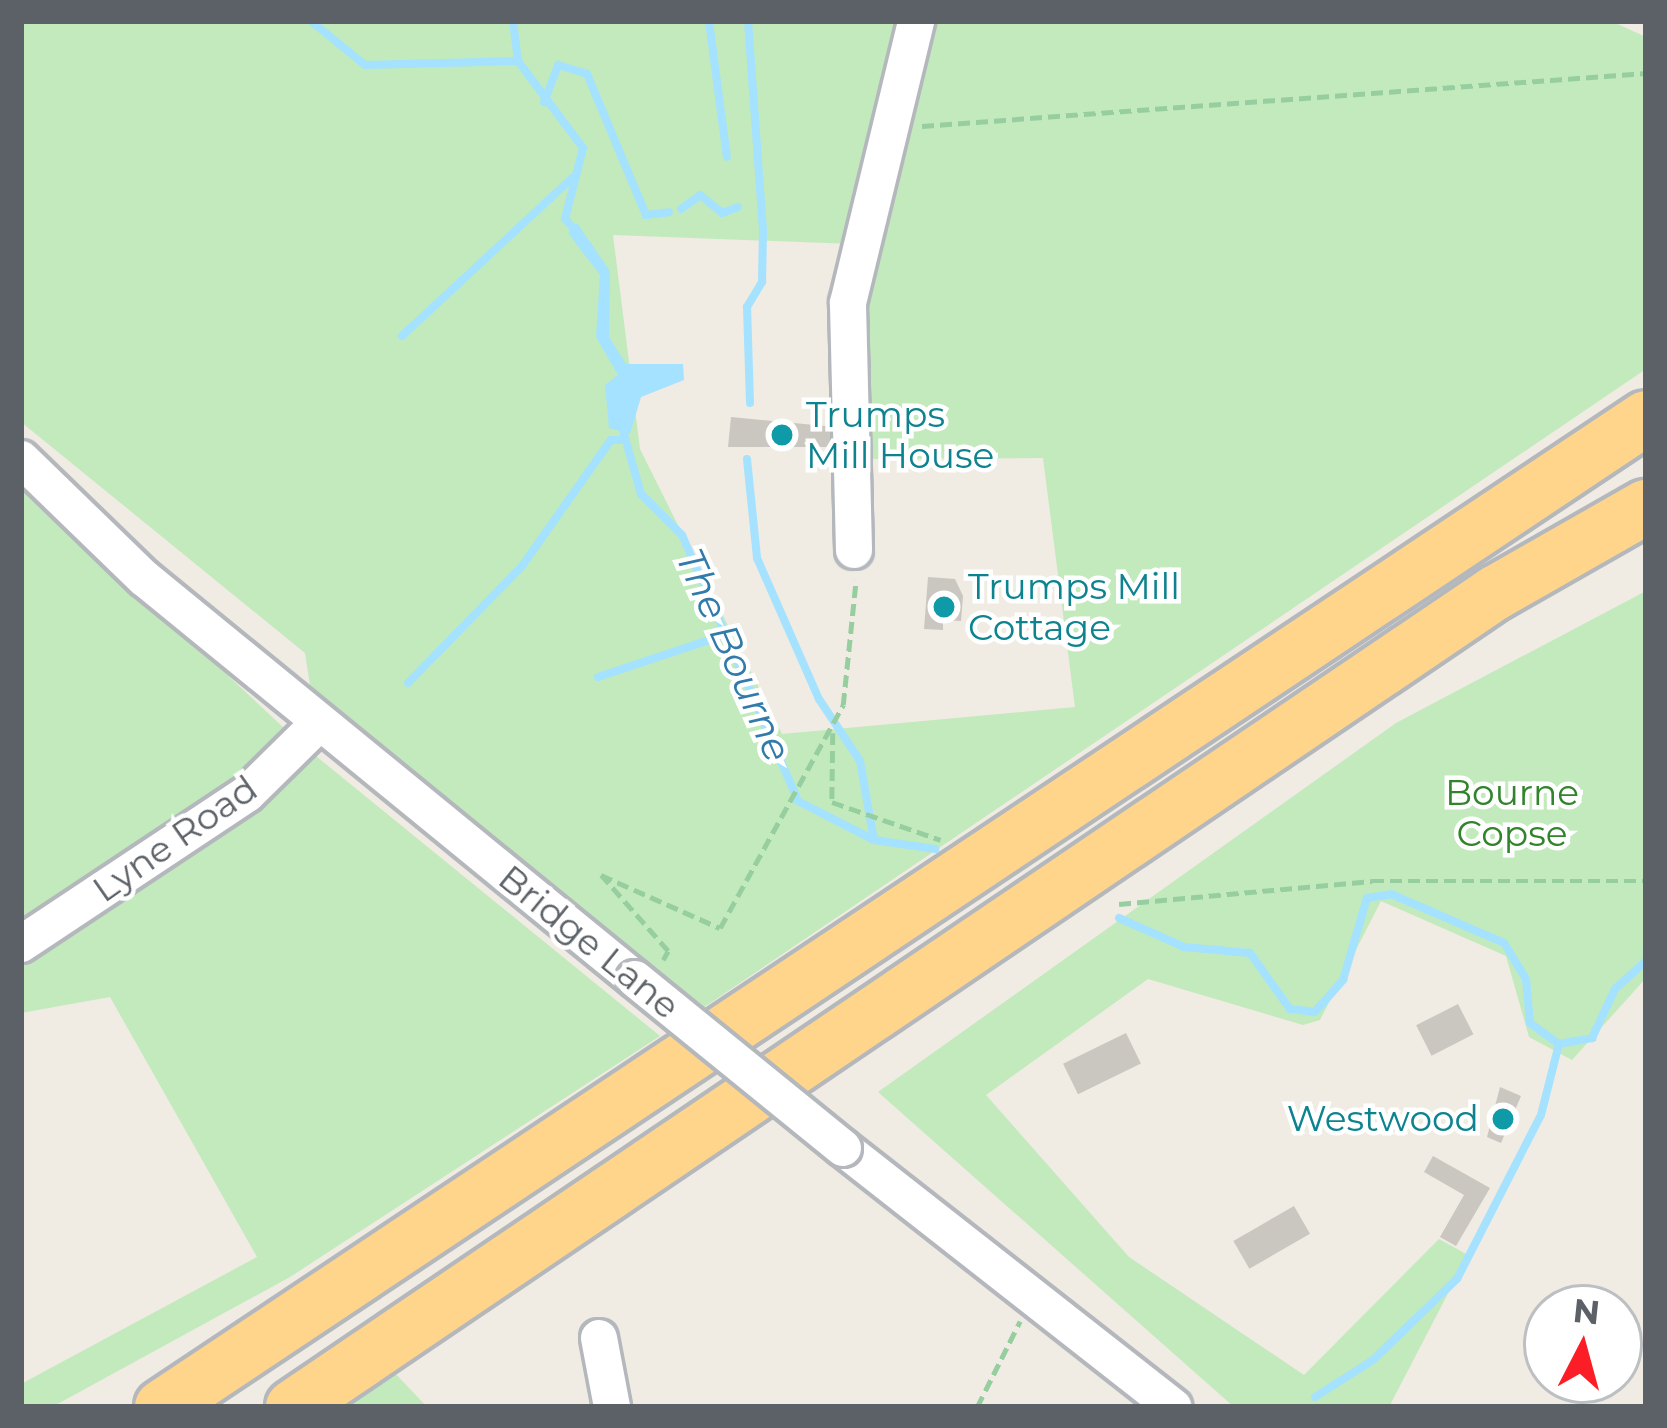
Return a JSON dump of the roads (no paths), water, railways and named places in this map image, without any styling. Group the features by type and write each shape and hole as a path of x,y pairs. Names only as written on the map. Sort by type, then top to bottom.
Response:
{"highway":[{"path":"162,1407 1646,418"},
{"path":"293,1407 1495,593 1646,507"}],"street":[{"path":"854,550 848,303 886,129 916,21"},
{"name":"Bridge Lane","path":"21,459 320,723 1032,1300 1173,1407"},
{"name":"Lyne Road","path":"21,944 247,794 320,723"},
{"path":"598,1337 612,1407"}],"water":[{"path":"577,223 610,271 609,337 626,364 683,364 684,380 641,397 630,434 609,428 605,385 618,375 596,337 600,275 568,233"}],"waterway":[{"name":"The Bourne","path":"311,21 365,65 518,61 583,148 565,219 577,232"},
{"path":"513,21 518,61"},
{"path":"709,21 727,157"},
{"name":"The Bourne","path":"748,21 763,231 762,282 747,307 750,403"},
{"path":"544,102 558,65 587,74 646,215 669,212"},
{"path":"402,336 572,178"},
{"path":"681,209 700,195 722,213 738,207"},
{"name":"The Bourne","path":"622,427 641,494 682,535 798,801 874,840 935,849"},
{"path":"408,683 522,566 611,440 625,440"},
{"name":"The Bourne","path":"747,459 757,558 819,699 860,761 874,840"},
{"path":"598,677 718,637"},
{"path":"1119,918 1184,947 1250,953 1290,1009 1315,1012 1343,980 1367,898 1391,894 1504,943 1526,979 1530,1023 1559,1044"},
{"name":"The Bourne","path":"1559,1044 1592,1038 1615,989 1646,961"},
{"path":"1315,1397 1373,1360 1457,1279 1541,1115 1559,1044"}],"place":[{"name":"Trumps Mill House","path":"782,435"},
{"name":"Trumps Mill Cottage","path":"944,607"},
{"name":"Westwood","path":"1503,1119"}],"park label":[{"name":"Bourne Copse","path":"1512,812"}]}
